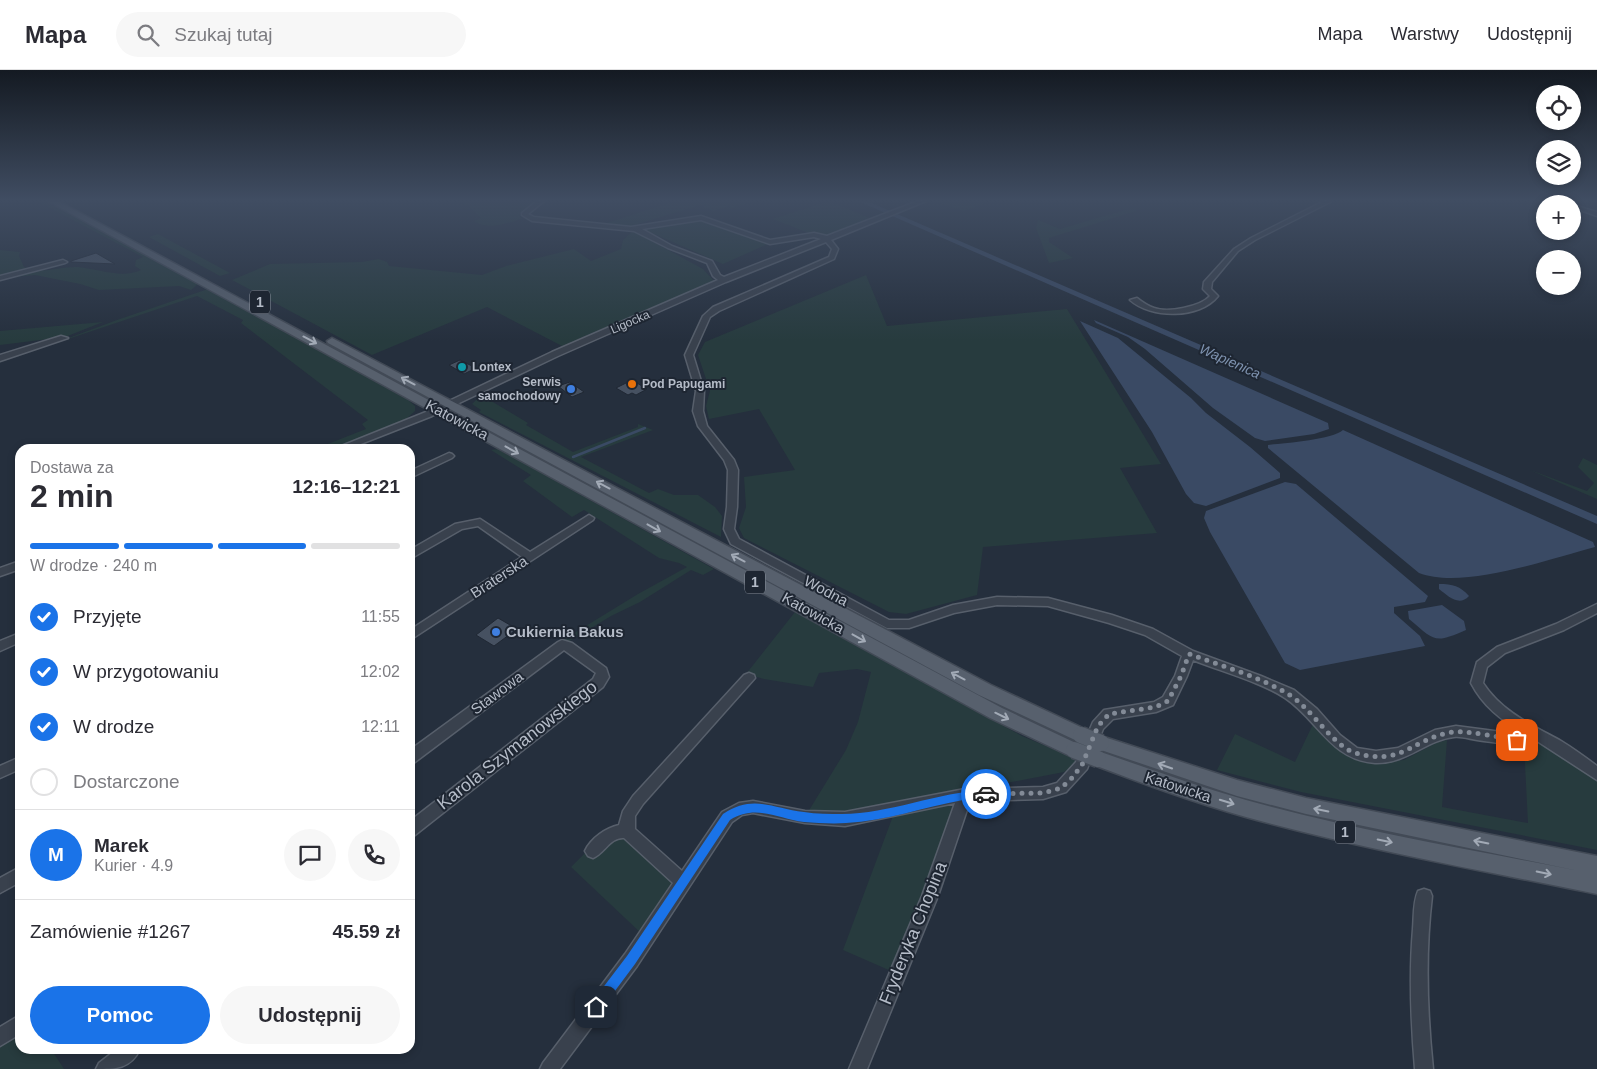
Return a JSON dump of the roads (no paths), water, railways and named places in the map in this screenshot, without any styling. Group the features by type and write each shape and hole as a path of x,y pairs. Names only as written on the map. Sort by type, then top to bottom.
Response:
{"main road":[{"name":"Katowicka","path":"141,248 985,690 1077,742 1173,786 1266,814 1597,884"},
{"name":"Katowicka","path":"153,248 445,407"},
{"name":"Katowicka","path":"1100,751 1306,806 1597,865"}],"street":[{"path":"672,248 710,262 717,276 724,280"},
{"name":"Ligocka","path":"352,444 445,407 555,354 803,248"},
{"name":"Wodna","path":"834,248 836,250 832,258 716,309 708,316 689,355 700,391 698,411 703,426 729,460 733,470 732,507 728,529 735,541 887,624 909,624 953,609 997,601 1033,600 1048,602 1112,619 1149,632 1189,654 1256,679 1289,694 1312,713 1335,739 1354,753 1376,757 1400,754 1440,734 1456,732 1517,740 1536,736"},
{"path":"1134,300 1153,310 1168,312 1202,305 1211,301 1214,296 1207,289 1208,282 1240,248"},
{"path":"0,278 63,262"},
{"path":"0,358 64,338"},
{"path":"415,473 449,456"},
{"name":"Braterska","path":"415,633 589,518"},
{"path":"415,552 459,526 480,522 530,557"},
{"path":"0,572 15,567"},
{"path":"1597,608 1560,627 1501,650 1481,665 1477,683 1484,697 1503,713 1536,736 1568,752 1597,774"},
{"path":"0,646 15,639"},
{"name":"Stawowa","path":"415,754 556,648 562,645 568,646 585,658"},
{"path":"549,1069 631,960 727,817 739,809 753,807 805,817 845,818 867,816 965,795 1043,793 1061,788 1082,765 1098,726 1109,714 1156,707 1168,701 1181,676 1189,654"},
{"name":"Karola Szymanowskiego","path":"415,826 598,682 603,677 602,671 585,658"},
{"path":"593,851 749,678"},
{"path":"0,772 15,765"},
{"name":"Fryderyka Chopina","path":"858,1069 930,896 965,795"},
{"path":"626,816 626,826 629,833"},
{"path":"612,832 623,831 629,833 683,882"},
{"path":"0,886 15,877"},
{"path":"1424,896 1419,932 1418,978 1424,1069"},
{"path":"0,1037 15,1027"},
{"path":"105,1069 124,1054"}],"water":[{"name":"Wapienica","path":"965,248 975,248 1597,516 1597,524"},
{"path":"1094,320 1328,423 1329,429 1314,434 1265,441 1255,438 1213,408 1145,349 1128,337 1096,323"},
{"path":"1080,321 1118,338 1191,398 1206,413 1250,447 1280,473 1280,478 1206,506 1194,503 1186,494 1152,432"},
{"path":"1343,430 1593,542 1595,547 1531,565 1482,575 1459,578 1437,577 1419,573 1268,448 1268,445 1319,439"},
{"path":"1285,482 1296,484 1428,596 1425,602 1394,607 1394,613 1420,636 1425,646 1300,670 1285,663 1210,532 1204,518 1206,511"},
{"path":"1439,584 1456,586 1469,596 1461,601 1454,599 1439,589"},
{"path":"1442,605 1464,621 1466,630 1447,637 1435,638 1424,632 1409,619 1408,611"}],"waterway":[{"path":"573,457 645,428"}],"place":[{"name":"Lontex","path":"462,367"},
{"name":"Pod Papugami","path":"632,384"},
{"name":"Serwis samochodowy","path":"571,389"},
{"name":"Cukiernia Bakus","path":"496,632"}]}
